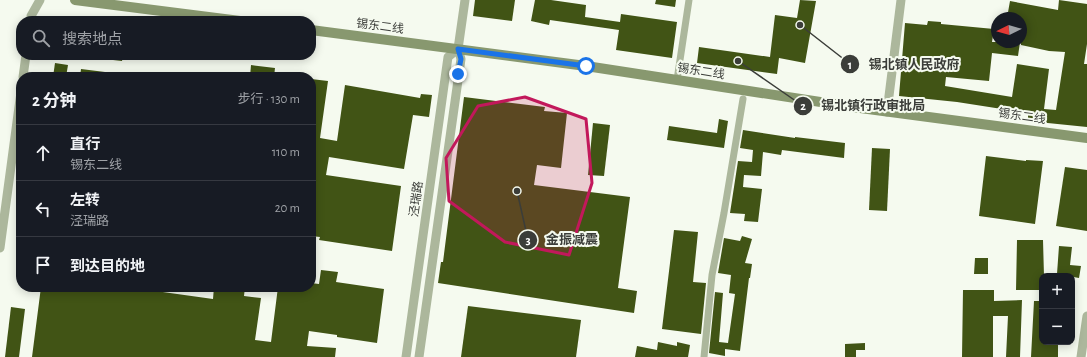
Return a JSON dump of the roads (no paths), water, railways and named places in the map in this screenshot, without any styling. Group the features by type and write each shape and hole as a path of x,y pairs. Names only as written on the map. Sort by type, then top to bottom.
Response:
{"main road":[{"path":"75,0 201,16"},
{"name":"锡东二线","path":"316,31 677,80 887,112 1087,138"}],"street":[{"path":"31,16 40,0"},
{"name":"泾瑞路","path":"419,357 461,59 458,49 465,0"},
{"path":"677,80 689,0"},
{"path":"887,112 901,0"},
{"name":"泾瑞路","path":"406,357 448,57 458,49"},
{"path":"24,72 25,60"},
{"path":"704,357 712,275 743,99"},
{"path":"0,248 16,129"},
{"path":"1081,357 1086,333 1087,316"}],"place":[{"name":"锡北镇人民政府","path":"800,25"},
{"name":"锡北镇行政审批局","path":"738,61"},
{"name":"金振减震","path":"517,191"}]}
